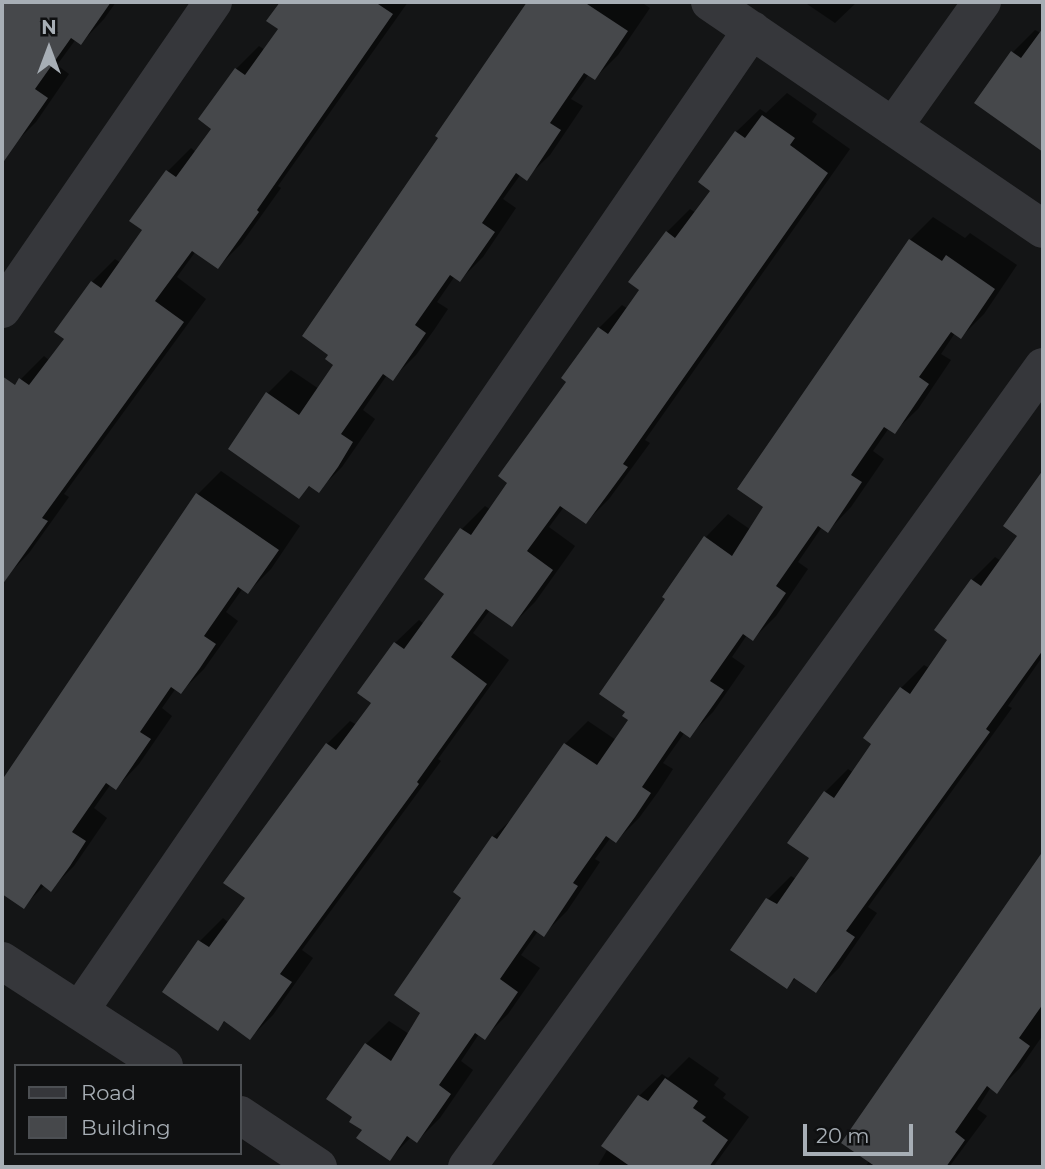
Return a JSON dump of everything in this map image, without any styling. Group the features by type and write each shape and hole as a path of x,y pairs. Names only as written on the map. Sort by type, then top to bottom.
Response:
{"street":[{"path":"2,309 213,2"},
{"path":"710,2 1043,229"},
{"path":"893,127 982,2"},
{"path":"80,1010 752,30"},
{"path":"467,1167 1043,367"},
{"path":"2,961 161,1064"},
{"path":"242,1116 318,1167"}],"building":[{"path":"2,2 111,2 81,45 71,38 35,89 48,98 2,164"},
{"path":"280,2 375,2 393,14 218,269 192,251 155,301 184,322 42,518 48,521 2,585 2,376 15,385 19,378 29,385 64,339 54,332 91,281 101,288 142,230 129,221 166,170 176,177 211,129 198,119 235,68 245,75 278,29 266,21"},
{"path":"527,2 584,2 628,31 595,80 584,73 550,123 561,130 527,181 516,173 482,223 495,232 460,282 450,275 415,325 426,333 393,381 383,374 341,434 353,442 338,467 319,493 309,486 299,499 228,449 266,392 299,415 333,365 325,359 328,355 302,336 438,138 435,136"},
{"path":"1043,28 1043,152 974,103 1011,51 1021,58"},
{"path":"762,115 795,138 790,145 828,173 623,464 628,467 586,524 560,506 527,551 553,570 512,627 486,609 451,657 487,684 417,782 419,784 280,974 292,982 250,1040 224,1021 218,1031 162,992 198,940 209,947 245,898 223,883 326,743 336,750 371,703 357,693 394,642 404,649 444,594 424,579 460,528 471,535 507,483 498,476 566,382 561,378 598,327 608,334 639,290 628,282 666,231 675,238 710,191 698,182 735,131 745,138"},
{"path":"909,239 942,261 946,255 995,289 961,339 951,332 919,377 929,384 895,434 884,427 851,475 862,482 828,533 818,526 776,586 786,593 753,641 743,634 710,681 724,690 690,738 680,731 642,787 651,793 635,817 616,843 606,836 573,883 578,886 544,937 534,930 500,979 518,992 485,1040 475,1033 439,1085 451,1094 417,1143 407,1136 390,1161 356,1138 362,1130 349,1122 352,1117 326,1099 365,1043 391,1061 420,1013 394,995 461,898 453,892 492,836 497,839 564,743 597,765 628,720 622,716 625,712 599,694 665,599 662,597 704,536 732,556 763,507 737,489"},
{"path":"1043,470 1043,650 986,729 990,732 846,931 855,937 816,993 794,978 787,989 730,950 766,898 777,904 809,858 787,843 824,791 834,798 871,744 863,738 900,687 910,694 947,640 934,630 971,579 981,586 1017,536 1003,526"},
{"path":"196,493 279,550 248,594 238,587 204,636 216,644 200,668 181,694 171,687 140,732 151,739 116,790 106,783 72,832 86,841 70,866 51,892 41,884 24,909 2,894 2,780"},
{"path":"1043,851 1043,1004 1019,1038 1030,1046 997,1094 987,1086 955,1132 965,1140 946,1167 876,1167 841,1143"},
{"path":"665,1078 698,1101 693,1108 706,1117 702,1121 728,1140 709,1167 631,1167 601,1146 638,1095 648,1101"}]}
